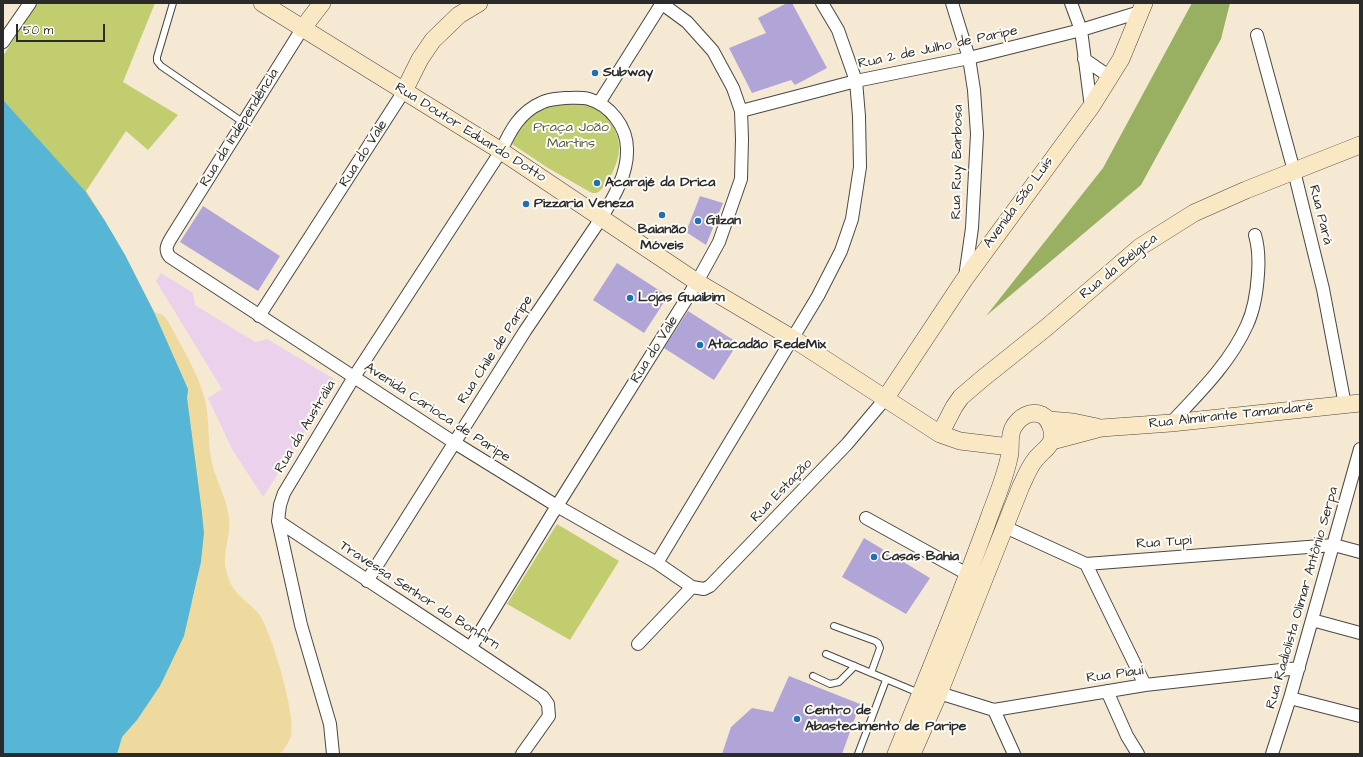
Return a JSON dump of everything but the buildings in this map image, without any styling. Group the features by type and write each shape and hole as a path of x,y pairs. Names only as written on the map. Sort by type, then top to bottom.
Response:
{"main road":[{"name":"Rua Doutor Eduardo Dotto","path":"262,3 501,151 698,282 792,338 940,434 960,441 1010,447"},
{"name":"Rua da Independência","path":"302,28 322,3"},
{"name":"Rua do Vale","path":"404,91 420,59 433,40 459,15 479,3"},
{"name":"Avenida São Luís","path":"885,399 964,280 1090,107 1110,77 1121,59 1142,8"},
{"name":"Rua da Bélgica","path":"940,434 961,397 1047,327 1140,247 1194,213 1246,190 1360,145"},
{"name":"Rua Almirante Tamandaré","path":"1052,440 1101,428 1171,423 1352,404"},
{"name":"Rua Almirante Tamandaré","path":"896,754 969,576 1005,473 1009,458 1012,429 1021,417 1036,413 1049,420 1073,422 1101,428"},
{"path":"912,754 939,693 1021,486 1035,460 1049,446 1052,440 1052,431 1049,420"}],"street":[{"path":"3,42 30,3"},
{"path":"599,103 662,3"},
{"name":"Rua do Vale","path":"471,647 556,506 698,282 719,242 741,179 741,111 733,88 713,51 687,22 662,3"},
{"path":"656,563 818,296 837,258 852,219 860,167 859,116 856,80 838,30 822,3"},
{"name":"Rua Ruy Barbosa","path":"952,3 969,58 974,90 977,134 972,228 964,280"},
{"path":"1071,3 1081,30 1090,107"},
{"name":"Rua 2 de Julho de Paripe","path":"741,111 856,80 969,58 1081,30 1142,8"},
{"name":"Rua da Independência","path":"170,257 166,251 167,246 302,28"},
{"name":"Rua Pará","path":"1257,35 1294,171 1352,404"},
{"path":"1084,59 1110,77"},
{"name":"Rua do Vale","path":"259,316 404,91"},
{"path":"501,151 515,124 526,112 541,102 555,99 578,98 589,99 599,103 609,110 618,121 624,132 627,149 624,170 612,200 602,217"},
{"name":"Rua da Austrália","path":"333,754 330,724 301,625 278,522 280,505 284,493 354,377 501,151"},
{"name":"Rua Chile de Paripe","path":"367,581 525,331 602,217"},
{"name":"Rua Ruy Barbosa","path":"972,228 974,235 988,246"},
{"path":"1171,423 1218,372 1233,351 1248,324 1257,289 1259,254 1256,235"},
{"name":"Avenida Carioca de Paripe","path":"170,257 455,443 556,506 656,563 692,586"},
{"name":"Rua Estação","path":"692,586 704,589 710,586 847,444 885,399"},
{"name":"Rua Radiolista Olimar Antônio Serpa","path":"1272,754 1299,668 1358,466 1360,449"},
{"path":"866,518 969,576"},
{"name":"Travessa Senhor do Bonfirn","path":"278,522 471,647 543,697 548,704 549,716 522,754"},
{"name":"Rua Tupi","path":"1006,527 1086,564 1334,545 1360,552"},
{"path":"1086,564 1145,685"},
{"path":"638,644 692,586"},
{"path":"1312,620 1360,633"},
{"name":"Rua Piauí","path":"939,693 994,710 1145,685 1299,668"},
{"path":"1107,691 1127,736 1138,754"},
{"path":"1290,698 1360,716"},
{"path":"994,710 1014,754"}],"lane":[{"path":"173,3 157,61 161,66 244,123"},
{"path":"834,626 875,640 878,643 880,648 871,673"},
{"path":"826,654 920,694"},
{"path":"813,676 830,684 839,682 855,666"},
{"path":"858,754 886,680"}],"shaded area":[{"path":"161,273 193,293 195,305 255,342 267,339 334,379 334,386 263,497 232,449 208,398 222,389 156,281"}],"green space":[{"path":"37,3 155,3 123,82 178,115 148,150 126,131 86,191 125,255 154,312 188,389 202,513 117,754 3,754 3,56"},
{"path":"1192,3 1230,3 1221,39 1141,185 986,316 1103,168"},
{"name":"Praça João Martins","path":"583,99 605,116 615,129 619,142 615,168 604,187 596,193 590,192 548,168 512,144 517,122 526,109"},
{"path":"557,524 619,561 570,640 507,604"}],"sand":[{"path":"154,312 163,315 168,321 194,369 205,400 208,416 212,463 226,504 229,518 225,562 228,577 230,583 259,614 264,623 276,655 287,694 292,726 291,736 280,754 117,754 122,737 137,720 160,686 193,598 201,562 204,533 187,398 188,389"}],"water":[{"path":"3,100 85,191 105,221 125,255 154,312 188,389 187,398 204,533 201,562 184,636 160,686 137,720 122,737 117,754 3,754"}],"place":[{"name":"Subway","path":"595,73"},
{"name":"Acarajé da Drica","path":"597,183"},
{"name":"Pizzaria Veneza","path":"526,204"},
{"name":"Baianão Móveis","path":"662,215"},
{"name":"Gilzan","path":"698,221"},
{"name":"Lojas Guaibim","path":"630,298"},
{"name":"Atacadão RedeMix","path":"700,345"},
{"name":"Casas Bahia","path":"874,557"},
{"name":"Centro de Abastecimento de Paripe","path":"797,719"}]}
